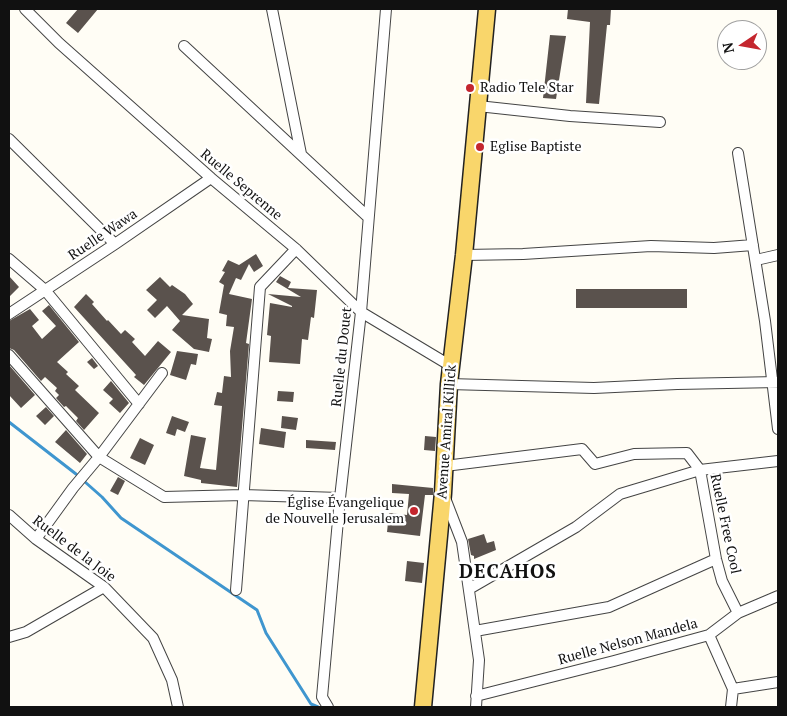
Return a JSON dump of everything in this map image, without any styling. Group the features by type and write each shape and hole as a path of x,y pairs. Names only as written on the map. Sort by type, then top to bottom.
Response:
{"main road":[{"name":"Avenue Amiral Killick","path":"423,707 443,493 449,384 464,255 488,9"}],"street":[{"name":"Ruelle Seprenne","path":"25,9 59,43 210,178 296,249 361,312 451,366"},
{"path":"272,9 301,154"},
{"name":"Ruelle du Douet","path":"328,707 322,697 340,498 361,312 386,9"},
{"path":"184,46 368,217"},
{"path":"478,106 570,116 660,122"},
{"path":"9,139 115,244"},
{"path":"738,153 775,382 778,429"},
{"name":"Ruelle Wawa","path":"9,314 210,178"},
{"path":"464,255 523,254 651,246 714,248 753,245"},
{"path":"236,590 260,287 296,249"},
{"path":"756,260 778,255"},
{"path":"9,259 45,290 139,404"},
{"path":"9,354 99,457 164,497 243,495 340,498"},
{"path":"36,538 72,488 99,457 162,373"},
{"path":"449,384 594,388 775,382"},
{"name":"Ruelle Free Cool","path":"445,466 582,448 595,464 634,454 687,454 700,470 716,559 722,581 738,613"},
{"path":"469,589 576,527 620,494 700,470 778,461"},
{"path":"443,493 462,542 479,660 476,707"},
{"name":"Ruelle de la Joie","path":"10,518 104,587 152,638 172,680 178,707"},
{"path":"475,631 609,607 716,559"},
{"path":"9,637 26,632 104,587"},
{"name":"Ruelle Nelson Mandela","path":"476,696 709,635 738,613 778,596"},
{"path":"709,635 733,689 731,707"},
{"path":"733,689 778,682"}],"building":[{"path":"78,9 98,9 78,33 66,23"},
{"path":"568,9 611,9 610,25 607,25 599,104 586,103 590,22 567,19"},
{"path":"550,35 566,36 556,99 543,98"},
{"path":"256,254 263,266 254,272 249,264 241,280 236,278 229,294 252,299 246,343 249,344 237,487 201,483 201,480 184,476 191,435 206,438 200,468 216,470 222,406 214,405 217,392 222,393 224,376 231,377 230,351 234,327 226,326 227,315 219,313 224,285 219,282 225,272 222,271 228,260 239,265"},
{"path":"9,276 19,287 9,297"},
{"path":"280,276 291,282 288,288 317,290 314,318 311,317 308,340 302,339 300,364 269,362 271,336 267,335 270,303 292,306 268,294 301,297 276,282"},
{"path":"160,277 170,287 172,285 185,294 193,304 182,315 209,319 207,338 212,339 209,352 194,349 172,330 180,321 167,306 155,318 147,310 157,300 146,290"},
{"path":"576,289 687,289 687,308 576,308"},
{"path":"86,294 94,302 92,304 121,334 125,330 135,339 132,342 145,356 158,341 171,352 144,385 134,377 136,375 74,307"},
{"path":"49,305 79,342 57,362 79,386 75,390 99,413 84,430 76,421 78,418 56,398 59,395 55,391 57,388 45,377 41,381 14,350 9,348 9,321 30,309 39,320 32,326 42,339 56,326 42,311"},
{"path":"177,351 198,354 196,365 191,364 186,380 170,375"},
{"path":"92,358 98,366 94,369 87,362"},
{"path":"9,365 35,395 21,408 9,395"},
{"path":"111,381 129,403 120,413 109,403 113,399 103,390"},
{"path":"278,391 294,392 293,402 277,401"},
{"path":"46,407 54,416 45,425 36,416"},
{"path":"172,416 189,422 185,432 177,429 175,436 166,433"},
{"path":"282,416 298,418 296,430 281,428"},
{"path":"261,428 286,432 284,448 259,444"},
{"path":"66,430 87,454 80,463 55,442"},
{"path":"425,436 436,437 435,451 424,450"},
{"path":"140,438 154,445 145,465 130,458"},
{"path":"306,440 336,442 335,450 306,448"},
{"path":"118,477 125,481 118,495 110,491"},
{"path":"392,484 433,488 433,495 425,495 420,536 387,532 389,513 407,515 409,494 392,493"},
{"path":"484,534 487,543 494,541 496,550 474,559 474,556 471,555 468,539"},
{"path":"407,561 424,563 422,583 405,581"}],"waterway":[{"path":"9,422 76,474 102,497 121,518 257,610 266,633 311,704 318,707"}],"place":[{"name":"Radio Tele Star","path":"470,88"},
{"name":"Eglise Baptiste","path":"480,147"},
{"name":"Église Évangelique de Nouvelle Jerusalem","path":"414,511"}],"district":[{"name":"DECAHOS","path":"508,573"}]}
